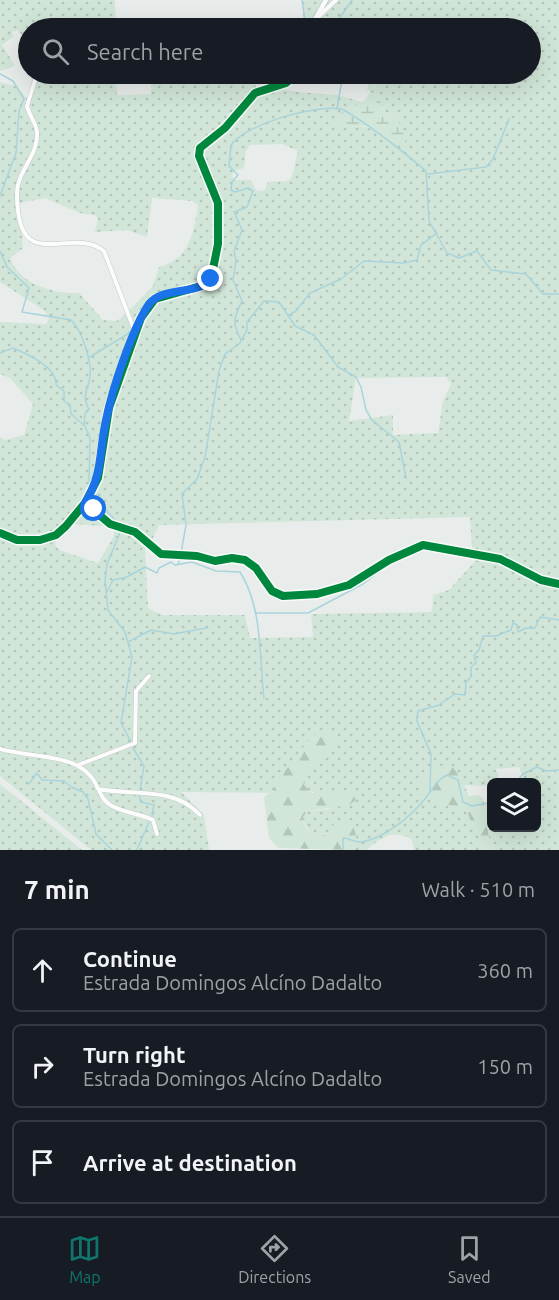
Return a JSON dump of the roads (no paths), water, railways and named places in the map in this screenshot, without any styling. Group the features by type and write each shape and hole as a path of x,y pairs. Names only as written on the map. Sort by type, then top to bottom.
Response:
{"street":[{"path":"316,18 326,0"},
{"path":"317,18 336,0"},
{"path":"34,84 27,106 36,125 37,139 17,190 21,227 27,236 43,244 88,244 104,251 135,333"},
{"path":"0,533 24,541 49,538 61,531 85,503 98,478 105,421 135,333 155,299 205,285 214,272 219,219 218,204 199,156 202,144 225,128 255,93 283,84"},
{"path":"85,503 110,524 135,532 165,555 197,556 214,561 232,558 245,560 256,568 272,591 282,596 317,594 349,585 389,560 423,545 500,559 541,580 559,584"},
{"path":"78,765 135,743 134,696 137,686 150,675"},
{"path":"0,749 78,765 93,777 104,799 119,811 153,820 157,834"},
{"path":"98,789 171,797 186,802 200,815"}],"waterway":[{"path":"302,0 305,18"},
{"path":"340,18 352,0"},
{"path":"0,74 13,81 24,99 19,111 16,153 0,196"},
{"path":"337,108 341,84"},
{"path":"241,340 235,321 242,301 233,280 236,261 234,251 242,230 234,212 247,207 253,191 248,188 235,192 231,190 232,182 238,175 229,166 231,145 239,137 267,123 319,109 344,110 366,124 426,171 429,221 447,253 459,258 477,251 491,270 526,274 543,294 559,294"},
{"path":"428,174 486,167 493,159 509,119"},
{"path":"289,315 296,311 310,293 341,279 364,261 404,263 417,260 421,245 437,233"},
{"path":"0,251 7,267 29,288 22,312 71,320 79,331 90,371 85,397 89,409 85,414 84,425"},
{"path":"181,553 186,525 182,494 197,479 205,457 219,371 225,354 240,343 247,330 247,322 264,301 279,302 295,326 314,335 338,367 356,377 361,387 366,410 372,420 399,442 406,478"},
{"path":"88,358 131,332"},
{"path":"0,353 13,348 40,362 52,372 56,385 64,391 64,401 70,405 71,414 85,426 90,438 89,486 121,526"},
{"path":"121,530 107,564 105,581 108,610 125,632 132,657 121,723 131,742"},
{"path":"178,564 180,558"},
{"path":"107,592 113,580 127,577 145,567 157,573 159,568 171,562 175,565 192,562 216,571 240,572 253,601 259,633 264,698"},
{"path":"255,613 308,613 363,584 390,563"},
{"path":"430,792 431,754 417,721 418,711 439,705 455,694 465,695 466,682 471,677 471,667 476,663 474,655 479,650 483,636 496,636 511,630 513,623 517,625 518,632 526,628 535,628 540,617 559,620"},
{"path":"128,642 151,630 174,634 206,628"},
{"path":"133,748 144,766 140,790"},
{"path":"520,778 537,767 546,771 559,770"},
{"path":"29,784 37,773 42,780 64,781 83,792 88,799 96,834 112,850"},
{"path":"343,850 343,838 361,842 388,832 412,813 437,783 447,775 458,780 463,802 472,806 487,803"},
{"path":"139,795 141,802 154,805 152,816"},
{"path":"137,850 149,822"}]}
